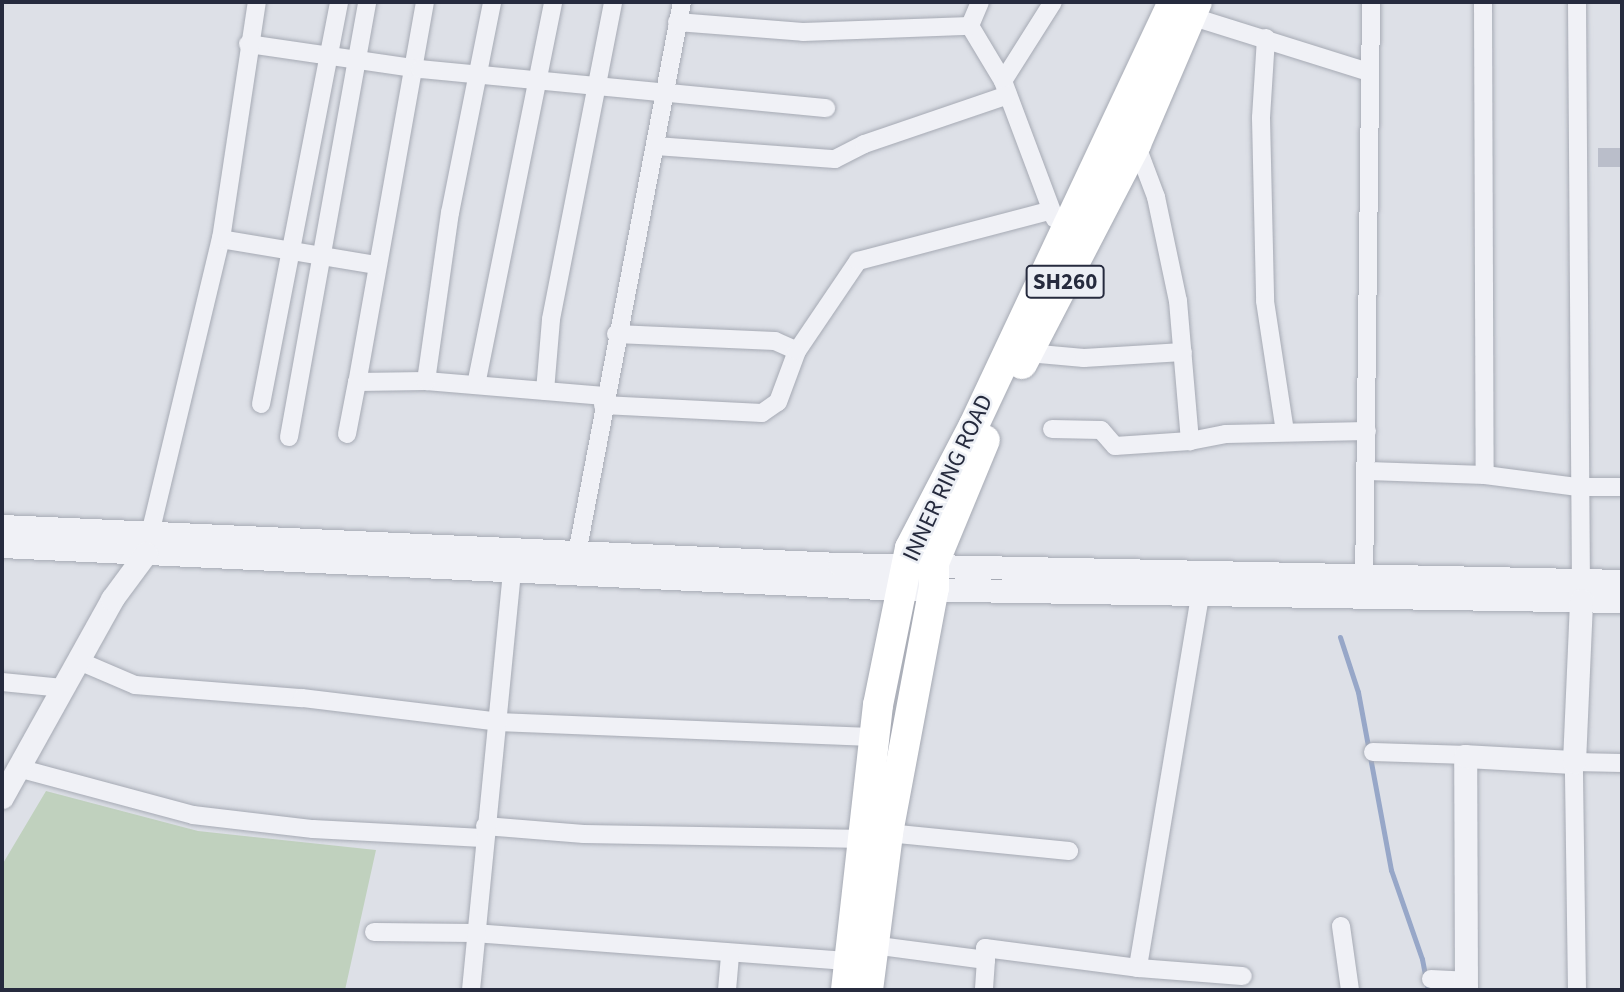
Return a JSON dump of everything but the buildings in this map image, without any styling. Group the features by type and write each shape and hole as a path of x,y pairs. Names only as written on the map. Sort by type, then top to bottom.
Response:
{"highway":[{"name":"INNER RING ROAD","path":"876,836 875,737 918,576 990,427 1136,144 1187,6"},
{"name":"INNER RING ROAD","path":"846,990 861,953 876,836 918,576 910,548 974,425 1056,220 1187,6"},
{"name":"INNER RING ROAD","path":"861,953 867,990"}],"street":[{"path":"2,797 112,598 148,543 221,239 248,44 257,2"},
{"path":"261,404 339,2"},
{"path":"289,437 367,2"},
{"path":"347,435 410,68 425,2"},
{"path":"426,381 450,213 492,2"},
{"path":"476,385 553,2"},
{"path":"545,391 551,319 613,2"},
{"path":"575,564 603,401 656,146 663,93 682,2"},
{"path":"970,26 980,2"},
{"path":"656,146 835,159 864,144 1006,88 1053,2"},
{"path":"1364,584 1368,471 1371,2"},
{"path":"1483,2 1485,475"},
{"path":"1577,2 1578,487 1581,590 1574,762 1577,990"},
{"path":"1187,6 1266,38 1369,72"},
{"path":"677,22 803,32 970,26"},
{"path":"357,382 426,381 545,391 603,401 762,413 778,402 797,351 858,261 1056,220 1006,88 970,26"},
{"path":"1266,38 1261,118 1265,301 1285,431"},
{"path":"248,44 410,68 826,108"},
{"path":"1136,144 1156,197 1178,301 1190,441"},
{"path":"221,239 377,265"},
{"path":"616,334 775,341 797,351"},
{"path":"1028,353 1084,358 1183,352"},
{"path":"1052,429 1101,430 1115,446 1190,441 1226,434 1367,431"},
{"path":"1368,471 1485,475 1578,487 1622,487"},
{"path":"2,526 148,543"},
{"path":"2,546 148,543 575,564 918,576 1200,596 1364,584"},
{"path":"471,990 484,832 500,722 513,560"},
{"path":"918,576 1209,572 1364,584 1581,590 1622,601"},
{"path":"1138,968 1200,596 1209,572"},
{"path":"1581,590 1622,581"},
{"path":"79,661 135,685 302,698 500,722 875,737"},
{"path":"2,682 64,688"},
{"path":"1373,752 1622,763"},
{"path":"1431,979 1466,986 1468,755"},
{"path":"18,768 193,815 313,829 876,836 1069,852"},
{"path":"1341,926 1350,990"},
{"path":"374,932 474,933 730,953 861,953 986,960"},
{"path":"984,990 985,948 1138,968 1243,976"},
{"path":"727,990 730,953"}],"green space":[{"path":"46,791 198,831 376,850 345,990 2,990 2,865"}],"waterway":[{"path":"1340,637 1358,692 1391,870 1422,959 1428,990"}]}
